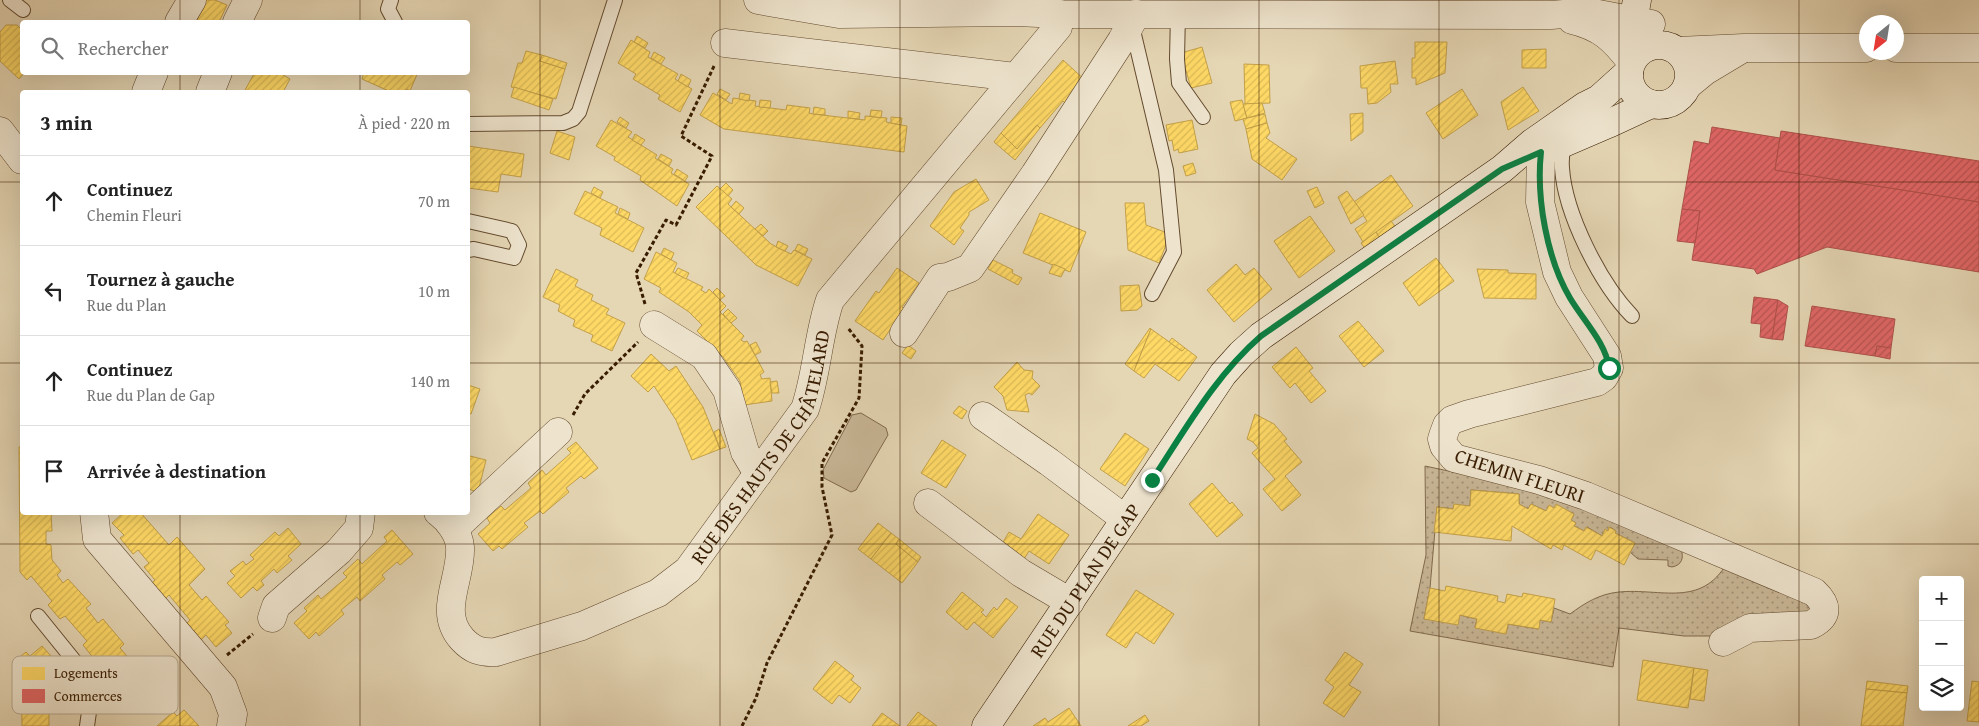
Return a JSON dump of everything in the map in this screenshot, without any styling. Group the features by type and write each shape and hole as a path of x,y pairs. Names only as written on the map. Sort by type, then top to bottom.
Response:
{"street":[{"path":"181,20 192,0"},
{"path":"238,20 248,0"},
{"path":"758,0 840,14 1014,12 1134,18 1178,13 1551,15 1588,12 1650,23 1744,48 1859,48"},
{"name":"RUE DES HAUTS DE CHÂTELARD","path":"446,521 460,545 450,599 450,614 453,626 467,645 481,653 496,652 582,626 658,593 688,570 805,409 811,391 830,300 1015,76 1058,27 1060,14"},
{"path":"1551,15 1588,24 1611,37 1632,63"},
{"path":"904,333 940,278 948,277 970,268 1035,174 1122,40 1134,18"},
{"path":"1650,23 1633,40 1629,80 1636,95 1651,104 1662,105 1673,101 1682,95 1688,85 1704,71 1744,48"},
{"path":"1650,23 1684,58 1688,66 1688,85"},
{"path":"725,43 1015,76"},
{"path":"1904,48 1979,48"},
{"path":"1502,169 1532,143 1585,106 1599,99 1632,63"},
{"path":"147,90 153,75"},
{"path":"211,90 217,75"},
{"path":"1502,169 1651,104"},
{"path":"0,131 20,157"},
{"name":"CHEMIN FLEURI","path":"1552,148 1540,202 1557,272 1569,297 1607,356 1609,368 1604,377 1597,382 1468,414 1452,420 1447,426 1442,439 1444,446 1454,458 1539,480 1586,496 1814,592 1822,600 1825,608 1824,614 1820,621 1811,625 1750,628 1723,642"},
{"name":"RUE DU PLAN DE GAP","path":"986,726 1223,374 1241,354 1261,336 1502,169"},
{"path":"654,325 704,356 727,390 745,452 758,474"},
{"path":"983,416 1049,462 1125,519"},
{"path":"470,502 558,432"},
{"path":"928,503 1021,573 1070,602"},
{"path":"94,515 97,539 223,688 233,714 231,726"},
{"path":"272,618 276,606 338,551 359,528 361,515"}],"lane":[{"path":"10,0 23,10"},
{"path":"391,0 388,9 394,20"},
{"path":"470,124 562,123 573,119 579,112 615,0"},
{"path":"1178,13 1177,59 1179,83 1203,117"},
{"path":"1134,18 1166,170 1174,252 1152,294"},
{"path":"1585,106 1565,136 1552,148 1562,168 1565,190 1571,210 1600,272 1618,301 1632,316"},
{"path":"470,221 512,231 519,245 514,258 474,248 470,249"},
{"path":"38,616 70,656"}],"path":[{"path":"558,432 566,426 585,394 654,325 642,296 636,273 666,220 676,225 712,156 681,136 725,43"},
{"path":"742,726 756,698 767,664 832,535 822,487 822,463 859,398 862,346 846,325 826,314"},
{"path":"213,674 230,651 272,618"}],"shaded area":[{"path":"861,413 886,428 888,435 856,490 851,492 824,478 823,470 852,415"},
{"path":"1425,466 1533,489 1681,549 1682,555 1680,563 1672,567 1668,566 1668,560 1638,559 1630,552 1635,543 1615,533 1616,531 1610,527 1608,531 1605,530 1602,536 1587,527 1584,531 1574,526 1576,523 1571,520 1574,514 1556,505 1554,508 1549,506 1546,511 1531,504 1528,509 1519,504 1519,494 1471,490 1470,506 1454,505 1453,509 1437,507 1430,588 1424,619 1460,615 1477,619 1475,627 1506,633 1508,624 1538,629 1540,620 1551,622 1554,608 1570,614 1593,600 1612,593 1635,591 1679,593 1692,591 1705,586 1717,577 1727,563 1799,591 1817,610 1721,636 1684,636 1619,628 1613,667 1410,631 1426,555"}],"building: Logements":[{"path":"206,0 215,0 227,5 220,20 197,20"},
{"path":"6,25 17,25 20,28 20,75 22,75 19,79 0,61 0,32"},
{"path":"637,36 648,43 645,48 634,42"},
{"path":"631,40 650,52 648,57 678,74 675,79 692,89 680,112 658,99 660,95 633,79 636,74 618,63"},
{"path":"1415,42 1447,42 1445,73 1416,85 1416,78 1412,78 1412,58 1415,58"},
{"path":"1202,47 1212,83 1191,88 1181,53"},
{"path":"1546,49 1546,68 1522,68 1522,50"},
{"path":"526,51 542,55 540,61 565,69 556,99 511,87 518,63 522,63"},
{"path":"654,52 665,58 661,64 651,58"},
{"path":"542,55 567,63 565,69 540,61"},
{"path":"1063,60 1086,81 1066,104 1063,101 1040,128 1037,125 1017,149 1001,133"},
{"path":"1395,61 1398,84 1390,84 1391,92 1377,103 1368,104 1367,88 1361,88 1360,66"},
{"path":"1244,64 1269,65 1270,103 1245,104"},
{"path":"681,74 691,80 688,87 678,81"},
{"path":"253,75 283,75 290,79 284,90 245,90"},
{"path":"363,75 417,75 410,90 387,90 362,79"},
{"path":"514,87 553,99 549,110 511,97"},
{"path":"1523,87 1539,111 1508,130 1501,102"},
{"path":"720,89 730,94 726,100 717,94"},
{"path":"1462,89 1478,115 1443,139 1426,113"},
{"path":"713,93 732,104 733,98 756,101 755,106 786,110 787,105 810,108 809,113 813,114 865,120 865,116 887,118 886,122 907,126 904,152 724,129 700,115"},
{"path":"740,93 750,95 749,101 739,99"},
{"path":"760,100 771,101 770,108 759,107"},
{"path":"1242,100 1247,118 1235,121 1230,102"},
{"path":"1262,103 1265,113 1247,118 1243,104"},
{"path":"814,107 825,109 825,115 813,114"},
{"path":"871,110 882,111 881,118 870,116"},
{"path":"848,111 860,113 859,119 848,118"},
{"path":"1363,113 1363,132 1351,141 1350,114"},
{"path":"1265,114 1267,123 1246,129 1243,119"},
{"path":"620,117 629,123 626,128 617,122"},
{"path":"891,117 902,118 901,125 891,123"},
{"path":"611,120 632,132 628,137 657,155 655,158 673,169 671,173 689,184 677,206 640,180 641,176 614,160 615,157 596,146"},
{"path":"1192,120 1198,149 1179,153 1178,149 1174,151 1172,140 1169,141 1166,125"},
{"path":"1267,123 1270,133 1266,138 1297,159 1282,180 1252,159 1246,129"},
{"path":"1037,125 1040,128 1015,160 994,142 1001,133 1017,149"},
{"path":"557,131 575,137 569,160 550,153"},
{"path":"635,134 645,140 641,145 632,140"},
{"path":"470,146 524,154 521,177 501,174 498,192 470,188"},
{"path":"661,154 672,160 669,166 658,159"},
{"path":"1193,163 1196,173 1186,176 1183,166"},
{"path":"677,169 688,176 685,181 674,174"},
{"path":"1391,175 1413,206 1363,242 1355,229 1367,221 1354,202"},
{"path":"976,179 989,200 969,212 960,228 964,231 954,245 930,226 954,192"},
{"path":"726,183 733,190 728,196 720,189"},
{"path":"717,186 732,199 728,204 771,244 791,254 794,250 812,259 798,286 756,265 696,207"},
{"path":"594,187 603,192 600,198 591,193"},
{"path":"1317,187 1324,203 1315,208 1307,191"},
{"path":"585,191 618,207 615,213 644,228 633,252 600,235 602,228 574,214"},
{"path":"1347,191 1364,215 1351,224 1338,197"},
{"path":"736,201 744,208 739,214 731,207"},
{"path":"1125,203 1144,203 1146,225 1170,234 1159,263 1128,250"},
{"path":"620,208 630,213 628,219 618,214"},
{"path":"1040,213 1086,232 1070,272 1023,253"},
{"path":"1310,216 1335,251 1299,278 1274,241"},
{"path":"1391,221 1397,229 1381,240 1376,232"},
{"path":"761,224 768,231 763,236 755,229"},
{"path":"1376,232 1381,240 1367,251 1361,243"},
{"path":"778,241 788,246 785,251 776,247"},
{"path":"798,244 808,249 805,255 795,250"},
{"path":"664,248 674,253 671,260 661,254"},
{"path":"656,252 677,263 673,272 703,287 701,290 706,293 709,289 726,306 720,312 744,336 741,340 747,341 764,372 760,375 762,379 770,378 772,401 744,405 740,381 723,357 697,331 702,325 689,312 659,292 661,288 644,279"},
{"path":"1436,258 1454,281 1419,306 1403,283"},
{"path":"993,260 1013,270 1012,273 1022,278 1018,285 988,269"},
{"path":"1053,264 1065,269 1061,277 1049,273"},
{"path":"1236,264 1245,275 1254,268 1272,289 1234,322 1207,290"},
{"path":"678,268 689,273 686,279 675,273"},
{"path":"897,268 919,283 902,307 904,309 883,340 855,321 876,291 879,293"},
{"path":"556,269 578,280 575,286 593,295 591,300 609,309 606,314 625,323 612,351 591,341 593,335 573,326 575,320 558,311 560,305 543,297"},
{"path":"1477,269 1508,270 1508,273 1536,274 1536,299 1484,298"},
{"path":"1139,285 1142,306 1137,310 1121,311 1120,286"},
{"path":"717,288 725,296 720,300 713,292"},
{"path":"728,309 737,318 731,323 723,314"},
{"path":"1358,321 1384,351 1364,367 1339,336"},
{"path":"1151,329 1134,371 1125,364"},
{"path":"1151,329 1182,351 1185,348 1197,357 1179,381 1155,364 1144,378 1134,371"},
{"path":"1172,338 1185,348 1182,351 1169,342"},
{"path":"756,342 761,352 755,355 750,345"},
{"path":"908,345 916,351 911,359 902,353"},
{"path":"1296,347 1313,368 1309,371 1326,391 1311,403 1295,383 1290,388 1272,367"},
{"path":"651,354 669,371 676,366 703,407 720,449 692,460 676,420 654,386 648,392 631,376"},
{"path":"1017,362 1024,370 1033,371 1032,378 1040,386 1032,395 1029,393 1025,395 1029,412 1007,410 1003,396 994,387"},
{"path":"777,381 779,393 772,393 770,382"},
{"path":"470,386 480,389 470,414"},
{"path":"959,406 967,411 962,419 953,413"},
{"path":"1255,414 1274,424 1287,439 1284,441 1302,462 1285,476 1301,495 1282,511 1263,489 1275,479 1252,453 1258,448 1247,439"},
{"path":"719,429 726,447 720,449 714,432"},
{"path":"1125,433 1149,449 1125,486 1100,469"},
{"path":"942,440 966,455 946,488 921,473"},
{"path":"576,442 598,468 584,479 581,476 566,488 569,492 543,514 540,511 524,523 528,527 502,549 499,546 493,551 478,534 490,523 487,518 501,506 505,510 531,488 528,483 542,470 546,475 571,453 567,449"},
{"path":"19,447 20,515 51,515 52,531 46,531 46,544 51,545 52,560 61,571 57,575 63,583 68,579 91,604 86,608 98,623 103,619 124,644 120,648 127,656 92,656 83,645 87,641 65,616 60,619 48,605 52,601 31,576 27,580 20,572"},
{"path":"470,456 486,460 478,492 470,490"},
{"path":"1212,483 1230,504 1232,502 1243,515 1217,537 1189,504"},
{"path":"1471,490 1519,494 1519,504 1528,509 1531,504 1546,511 1549,505 1554,508 1556,504 1574,514 1571,520 1576,523 1574,526 1584,531 1586,527 1602,536 1605,529 1608,531 1609,527 1616,531 1615,533 1635,543 1624,565 1596,550 1591,560 1564,545 1562,550 1553,545 1551,549 1512,526 1511,541 1434,532 1437,507 1453,509 1454,504 1470,506"},
{"path":"1038,514 1069,535 1049,564 1029,551 1024,559 1002,544 1009,532 1021,539"},
{"path":"121,515 143,515 169,545 177,537 205,569 189,585 202,600 206,596 229,622 225,625 232,633 216,647 206,635 201,640 187,623 190,620 169,595 165,599 152,583 155,580 144,567 149,563 138,550 133,554 120,538 124,535 112,523"},
{"path":"878,523 891,533 871,559 858,549"},
{"path":"288,528 301,544 288,556 292,560 277,573 274,569 261,581 264,585 257,591 253,587 241,598 227,583 235,576 230,571 243,561 246,565 254,559 250,555 275,532 279,536"},
{"path":"392,530 413,554 400,565 397,562 382,575 385,579 360,601 357,597 341,610 344,614 319,636 316,632 309,639 294,623 307,611 304,608 318,595 321,599 347,577 343,573 358,559 362,564 387,541 384,537"},
{"path":"891,533 899,539 896,544 918,562 902,583 871,559"},
{"path":"899,539 921,557 918,562 896,544"},
{"path":"1446,586 1498,596 1497,601 1505,603 1507,594 1522,597 1523,593 1555,599 1551,622 1540,620 1539,629 1508,624 1506,634 1475,628 1477,619 1460,615 1458,625 1424,619 1430,588 1445,591"},
{"path":"1136,590 1174,614 1154,644 1136,632 1126,648 1106,635"},
{"path":"962,592 984,610 981,612 986,617 994,607 997,610 1006,598 1018,607 993,638 974,622 967,630 946,612"},
{"path":"42,646 51,656 30,656"},
{"path":"26,652 30,656 21,656"},
{"path":"1345,652 1363,664 1349,685 1361,692 1344,717 1323,703 1334,687 1325,680"},
{"path":"1643,660 1694,668 1688,708 1637,700"},
{"path":"835,661 854,676 851,680 861,688 850,703 839,695 832,704 813,689"},
{"path":"1694,668 1708,670 1704,701 1690,699"},
{"path":"1867,681 1908,686 1907,693 1866,689"},
{"path":"1972,681 1979,682 1979,722 1967,721"},
{"path":"1866,689 1907,693 1903,726 1861,726"},
{"path":"1069,708 1081,726 1033,726 1045,718 1048,722"},
{"path":"184,710 199,726 157,726 171,714 177,716"},
{"path":"918,712 937,726 907,726"},
{"path":"882,713 900,726 872,726"},
{"path":"22,714 49,714 49,726 22,726"},
{"path":"1145,715 1149,721 1141,726 1128,726"}],"building: Commerces":[{"path":"1712,127 1780,138 1775,170 1979,202 1979,272 1827,247 1757,274 1754,269 1692,260 1700,211 1682,209 1694,141 1709,144"},
{"path":"1781,131 1979,161 1979,202 1775,170"},
{"path":"1682,209 1700,211 1695,243 1677,241"},
{"path":"1754,297 1778,300 1772,339 1760,337 1761,324 1751,323"},
{"path":"1778,300 1788,306 1783,340 1772,339"},
{"path":"1812,306 1895,319 1891,348 1877,346 1875,356 1805,346"},
{"path":"1877,346 1891,348 1890,359 1875,356"}],"route":[{"path":"1152,480 1223,374 1261,336 1502,169 1541,152 1540,202 1557,272 1569,297 1607,356 1609,368"}]}
